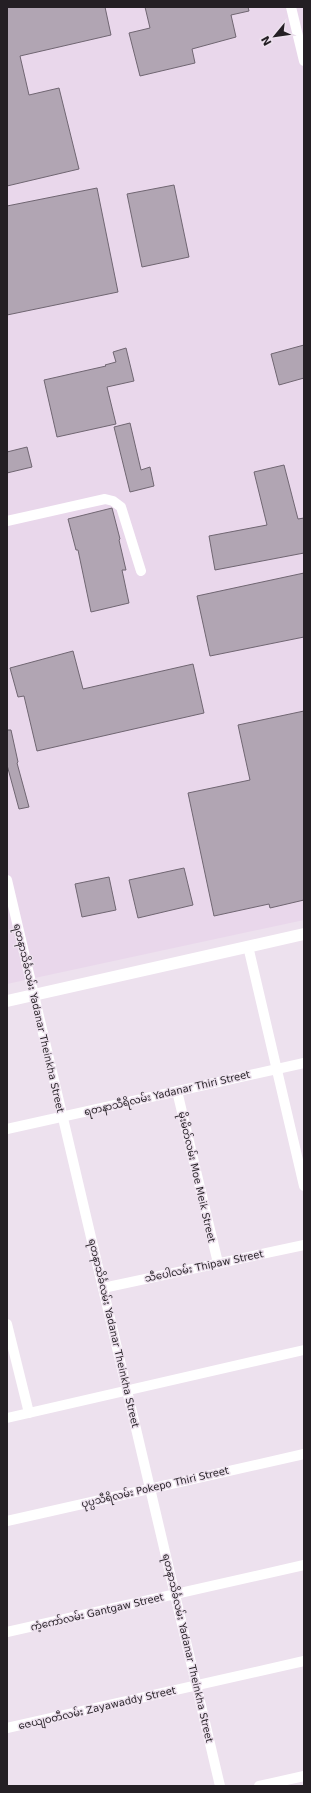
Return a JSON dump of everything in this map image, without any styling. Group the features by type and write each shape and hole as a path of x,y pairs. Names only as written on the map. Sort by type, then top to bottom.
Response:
{"street":[{"path":"291,7 304,61"},
{"path":"7,521 105,499 110,500 121,507 141,571"},
{"name":"ရတနာသိင်္ခလမ်း Yadanar Theinkha Street","path":"7,880 220,1786"},
{"path":"7,1001 304,934"},
{"path":"248,946 304,1186"},
{"name":"ရတနာသီရိလမ်း Yadanar Thiri Street","path":"7,1129 304,1063"},
{"name":"မိုးမိတ်လမ်း Moe Meik Street","path":"177,1091 218,1263"},
{"name":"သီပေါလမ်း Thipaw Street","path":"103,1288 304,1245"},
{"path":"7,1324 29,1413"},
{"path":"7,1418 304,1350"},
{"name":"ပုပ္ပသီရိလမ်း Pokepo Thiri Street","path":"7,1521 304,1454"},
{"name":"ကံ့ကော်လမ်း Gantgaw Street","path":"7,1632 304,1565"},
{"name":"ဇေယျဝတီလမ်း Zayawaddy Street","path":"7,1728 304,1661"},
{"path":"259,1786 304,1776"}],"shaded area":[{"path":"7,7 304,7 304,920 7,984"}],"building":[{"path":"7,7 105,7 111,35 20,56 29,95 59,88 79,169 7,186"},
{"path":"145,7 248,7 249,11 231,15 236,37 192,49 195,63 140,76 129,33 150,28"},
{"path":"174,185 189,257 142,267 127,194"},
{"path":"97,188 118,292 7,315 7,206"},
{"path":"304,345 304,378 279,385 271,354"},
{"path":"126,348 134,381 107,387 116,424 57,437 44,380 106,366 105,365 116,362 113,352"},
{"path":"130,423 141,470 150,467 154,486 130,492 114,427"},
{"path":"27,447 32,467 7,473 7,452"},
{"path":"284,465 298,519 304,518 304,553 215,570 209,536 267,525 254,472"},
{"path":"112,508 126,570 122,570 129,603 91,612 78,550 76,550 68,519"},
{"path":"304,573 304,637 210,656 197,596"},
{"path":"73,651 83,689 193,664 204,713 37,751 24,696 18,697 10,668"},
{"path":"304,711 304,900 270,908 269,904 214,916 188,793 250,780 238,725"},
{"path":"7,730 11,730 17,763 29,807 19,809 7,765"},
{"path":"184,868 193,905 138,918 129,880"},
{"path":"109,877 116,910 82,917 75,884"}]}
